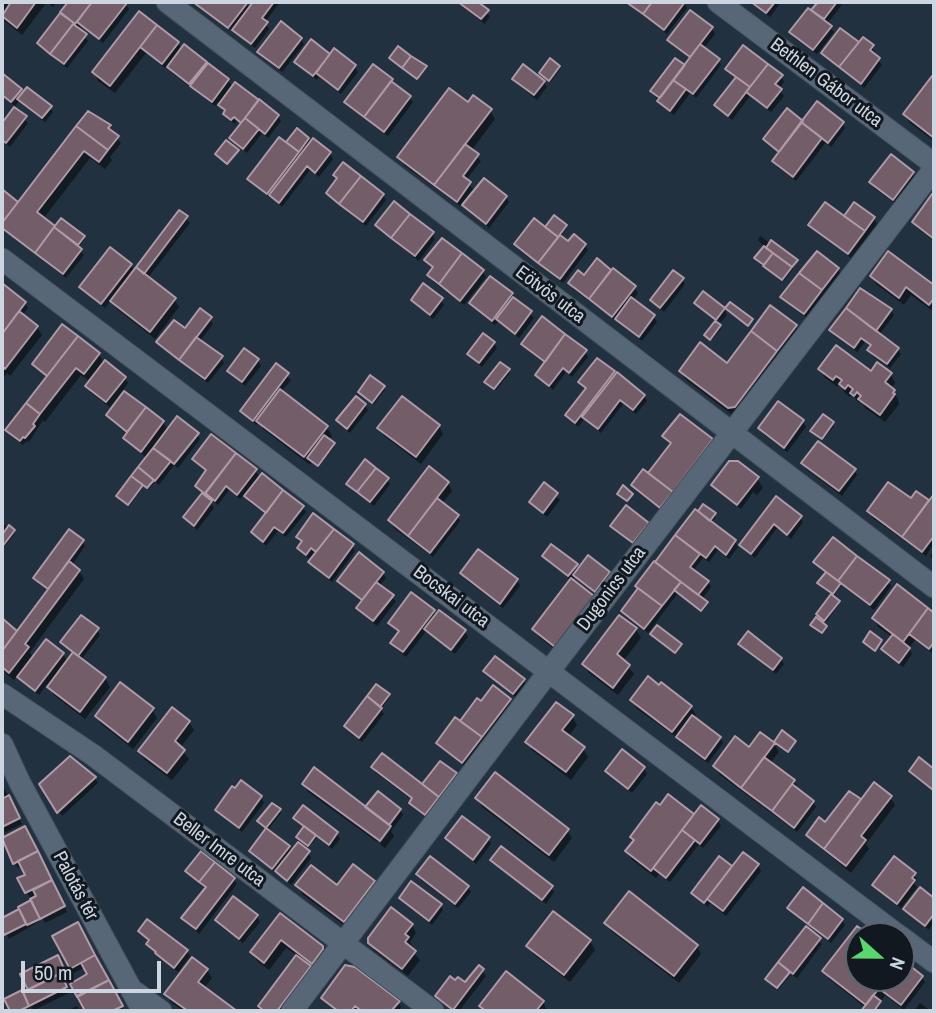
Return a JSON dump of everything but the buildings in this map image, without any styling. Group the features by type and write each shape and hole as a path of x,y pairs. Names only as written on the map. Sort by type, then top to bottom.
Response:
{"street":[{"name":"Eötvös utca","path":"167,2 934,587"},
{"name":"Bethlen Gábor utca","path":"718,2 934,167"},
{"name":"Dugonics utca","path":"292,1011 934,167"},
{"name":"Bocskai utca","path":"2,259 550,670 880,922"},
{"name":"Beller Imre utca","path":"2,694 93,755 433,1011"},
{"name":"Palotás tér","path":"2,744 20,783 143,1011"},
{"name":"Bocskai utca","path":"915,948 934,962"},
{"name":"Palotás tér","path":"131,989 161,1011"}]}
